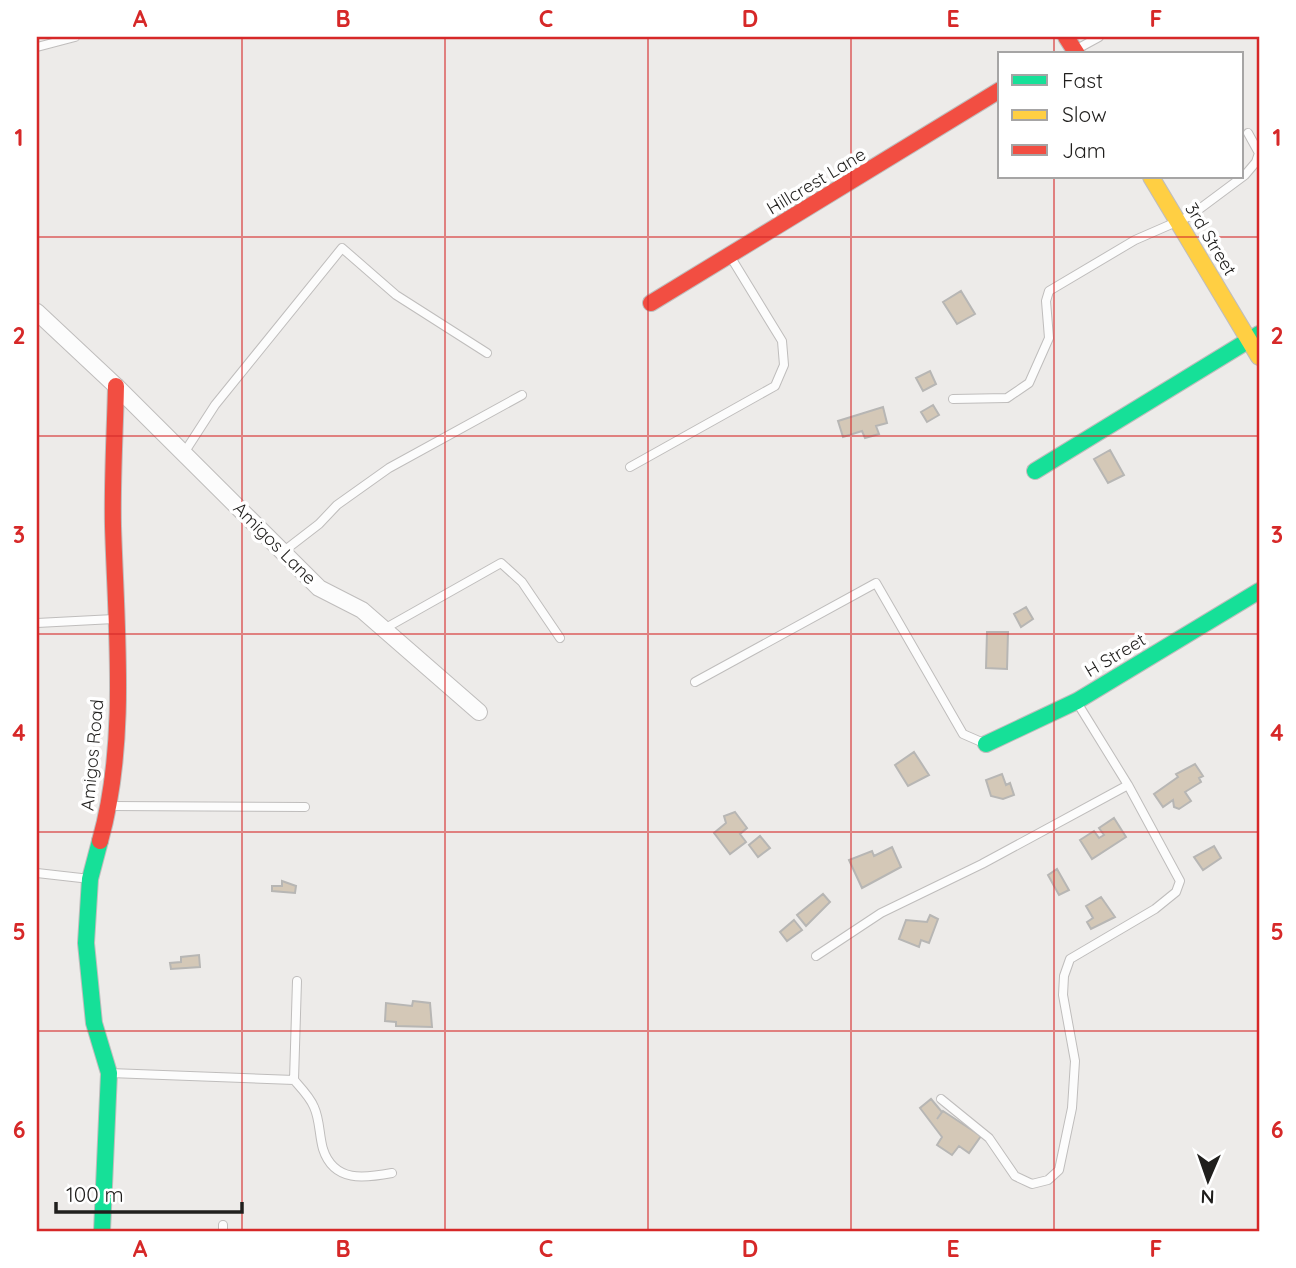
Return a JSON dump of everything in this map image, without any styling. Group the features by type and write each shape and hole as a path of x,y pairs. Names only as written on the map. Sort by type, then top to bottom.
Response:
{"street":[{"name":"Hillcrest Lane","path":"652,303 998,91"},
{"name":"3rd Street","path":"1152,178 1254,337 1259,357"},
{"path":"37,312 116,386"},
{"path":"1035,471 1254,337"},
{"name":"Amigos Lane","path":"116,386 319,588 362,610 480,712"},
{"name":"Amigos Road","path":"102,1231 109,1073 94,1023 87,957 90,879 110,806 118,657 113,522 116,386"},
{"name":"H Street","path":"986,744 1077,701 1259,591"}],"lane":[{"path":"43,42 75,37"},
{"path":"1070,49 1099,37"},
{"path":"1244,176 1256,162 1259,153 1248,133"},
{"path":"953,399 1007,398 1029,383 1049,338 1046,301 1049,291 1135,240 1190,216 1241,178"},
{"path":"184,453 215,405 342,248 396,295 487,353"},
{"path":"630,467 775,386 784,365 782,341 730,256"},
{"path":"284,551 319,524 337,505 389,468 522,395"},
{"path":"384,629 501,564 522,582 560,638"},
{"path":"695,682 876,583 962,734 986,744"},
{"path":"37,623 117,619"},
{"path":"941,1099 989,1138 1014,1176 1032,1184 1048,1180 1059,1170 1066,1145 1073,1096 1075,1061 1063,995 1063,976 1070,959 1155,909 1176,892 1181,881 1128,785 1077,701"},
{"path":"816,956 881,913 982,864 1128,785"},
{"path":"110,806 306,807"},
{"path":"37,873 90,879"},
{"path":"297,981 294,1080 313,1104 323,1149 338,1171 350,1177 364,1178 392,1172"},
{"path":"109,1073 294,1080"}],"building":[{"path":"961,291 975,314 957,324 943,302"},
{"path":"930,371 936,384 923,391 916,378"},
{"path":"933,405 939,415 927,422 921,412"},
{"path":"883,407 887,423 876,426 879,434 865,438 862,431 843,437 838,421"},
{"path":"1110,450 1124,475 1108,483 1094,459"},
{"path":"1026,607 1033,619 1021,627 1014,614"},
{"path":"987,632 1008,632 1007,669 986,668"},
{"path":"914,752 929,775 908,786 895,765"},
{"path":"1195,764 1203,776 1199,778 1201,782 1185,792 1191,801 1179,809 1174,807 1173,800 1163,807 1154,794 1178,777 1176,774"},
{"path":"1002,774 1006,785 1010,783 1014,795 1003,799 991,796 986,780"},
{"path":"735,812 747,828 740,834 746,842 730,854 714,833 726,823 724,816"},
{"path":"1114,818 1126,837 1092,859 1080,840 1094,831 1099,838 1104,835 1099,828"},
{"path":"760,836 770,848 758,857 749,845"},
{"path":"1214,846 1221,858 1203,870 1194,857"},
{"path":"892,847 901,867 862,888 849,860 872,851 874,856"},
{"path":"1057,869 1069,890 1059,895 1048,875"},
{"path":"282,881 296,886 295,893 272,891 272,886 282,886"},
{"path":"823,894 830,902 806,926 797,915"},
{"path":"1101,897 1115,917 1091,929 1087,922 1093,918 1086,906"},
{"path":"930,915 938,919 929,943 921,940 919,947 899,939 906,920 927,922"},
{"path":"794,920 802,930 787,941 780,932"},
{"path":"199,955 200,967 171,969 170,963 181,962 181,957"},
{"path":"413,1001 430,1003 432,1027 396,1026 396,1022 385,1021 386,1003 412,1006"},
{"path":"931,1099 942,1112 937,1119 943,1111 981,1136 969,1153 959,1146 952,1155 937,1145 942,1137 920,1108"}],"traffic: fast":[{"path":"1035,471 1259,334"},
{"path":"986,744 1077,701 1259,591"},
{"path":"100,841 90,879 86,943 94,1023 109,1073 102,1231"}],"traffic: slow":[{"path":"1152,178 1259,357"}],"traffic: jam":[{"path":"1066,37 1076,52"},
{"path":"651,303 998,91"},
{"path":"100,841 109,803 117,725 118,644 113,508 116,386"}]}
